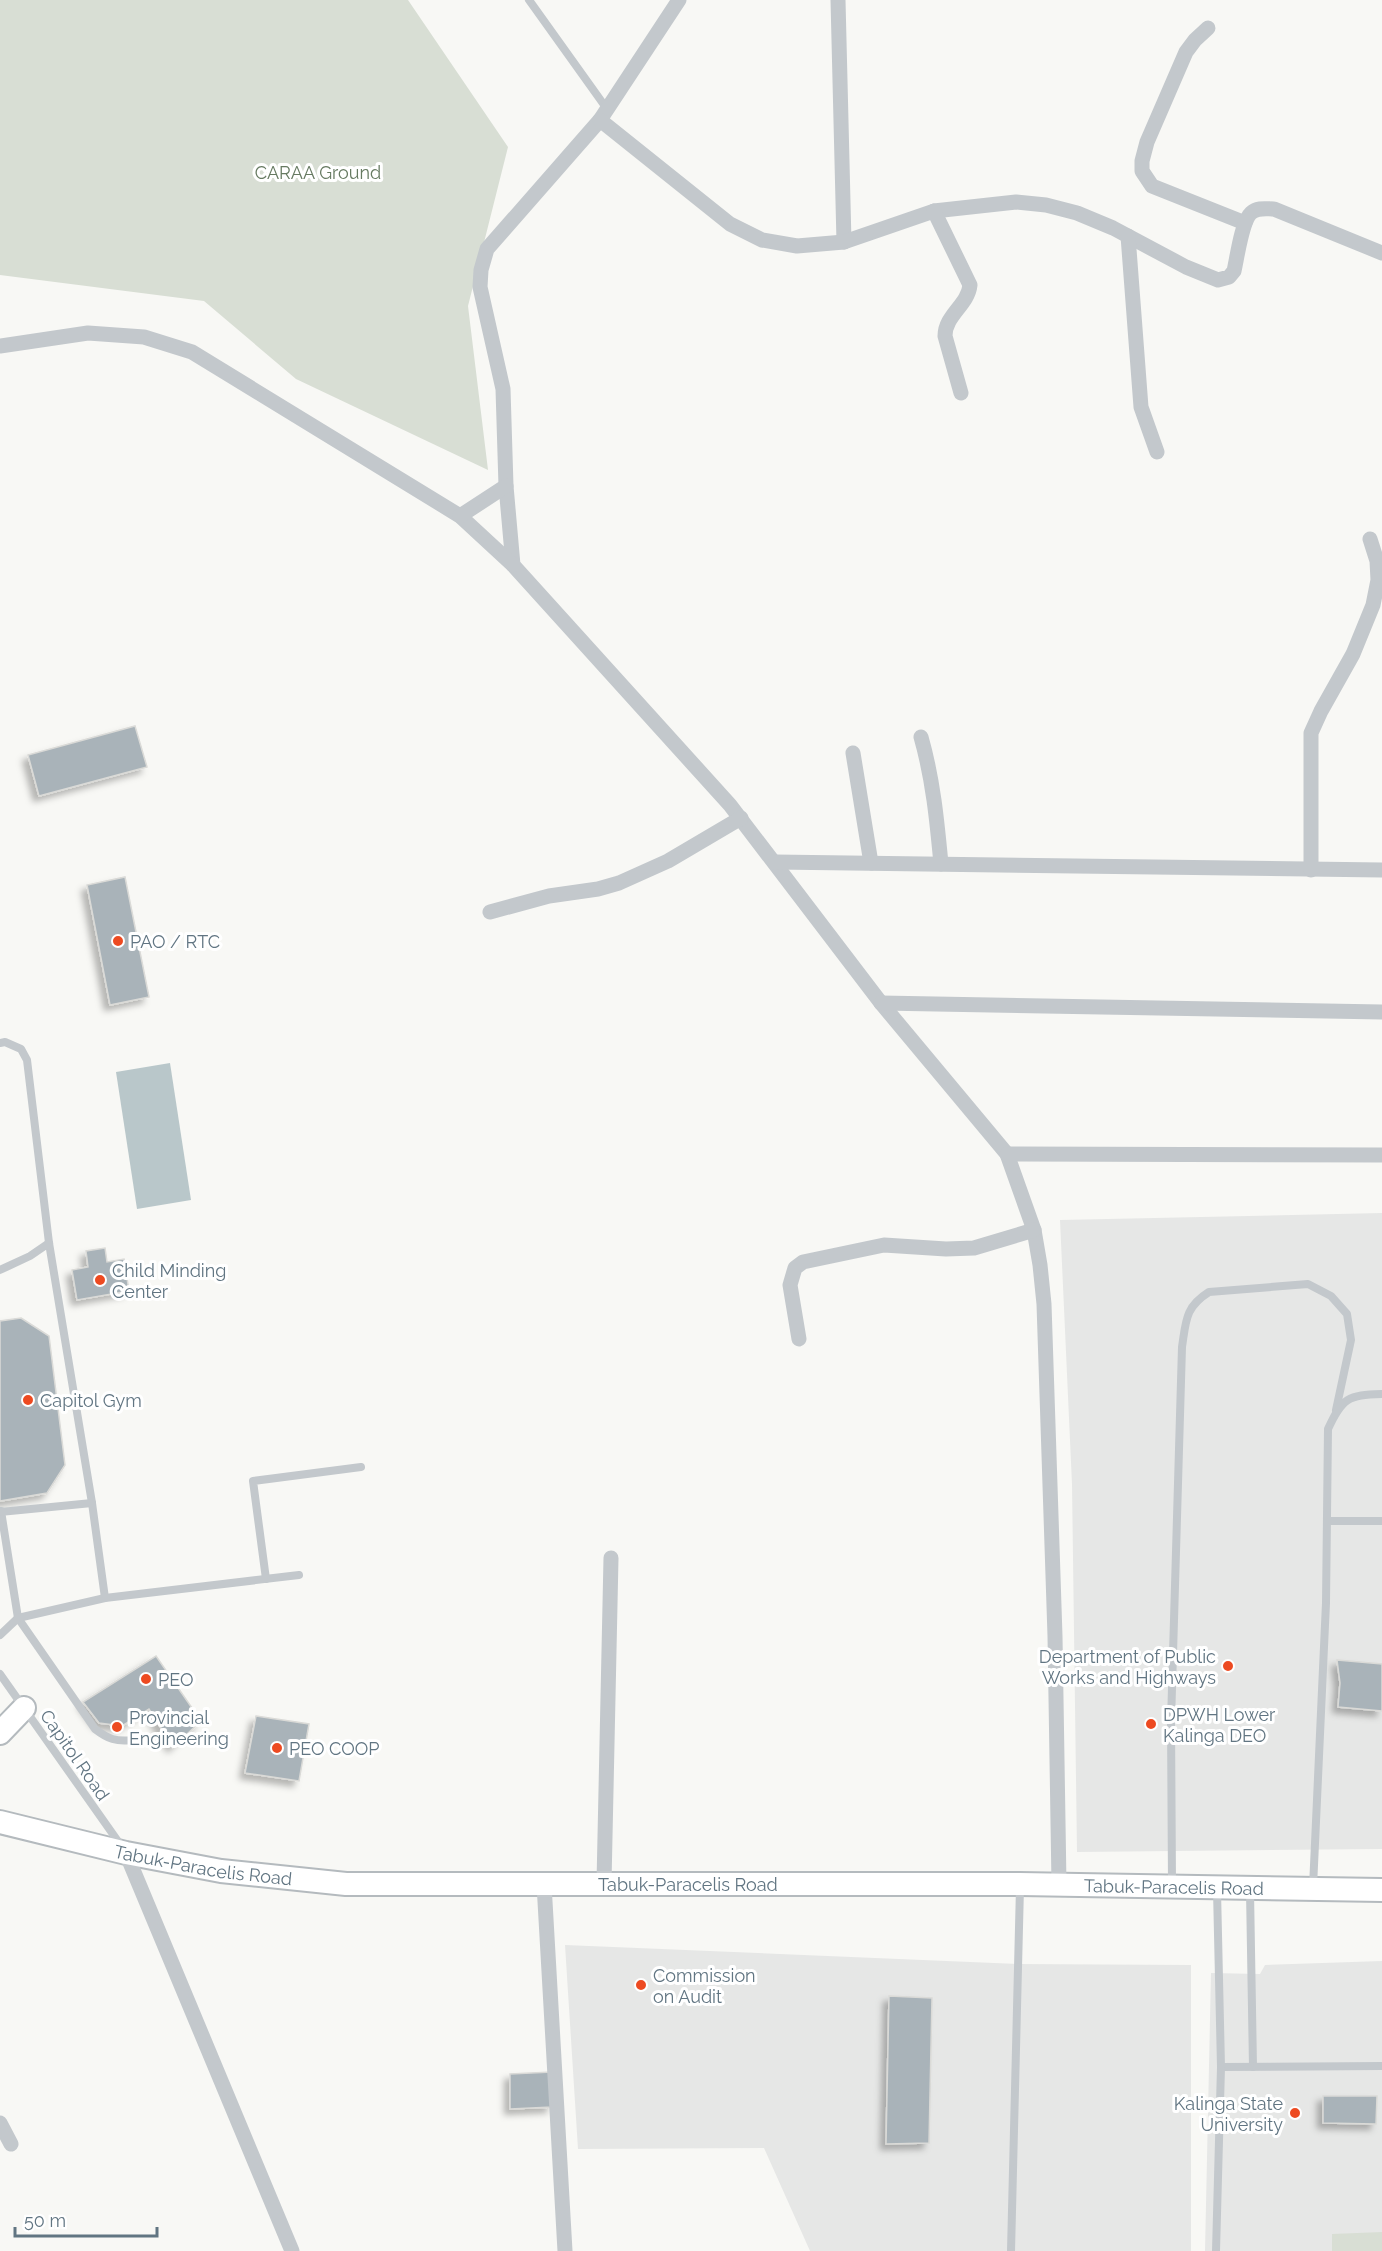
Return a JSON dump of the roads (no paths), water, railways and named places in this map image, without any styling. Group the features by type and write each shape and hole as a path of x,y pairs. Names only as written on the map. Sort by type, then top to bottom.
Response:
{"main road":[{"path":"0,1733 24,1708"},
{"name":"Tabuk-Paracelis Road","path":"0,1822 126,1853 221,1871 346,1884 1059,1884 1382,1890"}],"street":[{"path":"513,565 506,486 503,388 480,287 481,270 487,249 604,114 679,0"},
{"path":"838,0 844,242"},
{"path":"1208,28 1186,52 1147,142 1142,171 1152,186 1245,223"},
{"path":"604,114 730,224 762,240 797,246 844,242 934,211 1016,201 1046,205 1077,213 1128,236 1186,267 1218,280 1229,277 1234,271 1245,223 1250,213 1261,208 1274,209 1382,253"},
{"path":"934,211 970,285 967,297 948,320 945,329 961,393"},
{"path":"1128,236 1141,407 1157,452"},
{"path":"0,346 88,333 144,337 192,352 460,516 513,565 741,818 880,1003 1007,1154 1034,1230 1041,1265 1044,1304 1055,1624 1059,1884"},
{"path":"460,516 506,486"},
{"path":"1311,870 1311,733 1353,654 1373,605 1378,580 1377,561 1370,539"},
{"path":"921,737 930,769 941,864"},
{"path":"853,753 872,863"},
{"path":"490,912 530,900 598,889 619,883 660,865 741,818"},
{"path":"775,862 1382,870"},
{"path":"880,1003 1382,1012"},
{"path":"1007,1154 1382,1155"},
{"path":"799,1339 790,1285 795,1268 803,1262 884,1245 946,1249 974,1248 1034,1230"},
{"path":"604,1883 611,1558"},
{"path":"126,1853 292,2251"},
{"path":"544,1884 565,2251"},
{"path":"0,2123 11,2144"}],"lane":[{"path":"529,0 604,114"},
{"path":"0,1043 5,1042 21,1049 27,1060 49,1243 92,1503 105,1598"},
{"path":"0,1270 30,1256 49,1243"},
{"path":"1172,1885 1172,1722 1182,1347 1186,1318 1196,1300 1209,1292 1308,1284 1331,1296 1347,1314 1351,1340 1336,1410 1328,1429 1325,1615 1313,1888"},
{"path":"1336,1410 1350,1397 1362,1394 1382,1394"},
{"path":"266,1579 253,1481 361,1467"},
{"path":"92,1503 0,1511 18,1618 94,1729 108,1739 120,1742 133,1740"},
{"path":"1327,1521 1382,1521"},
{"path":"0,1635 18,1618 105,1598 299,1575"},
{"name":"Capitol Road","path":"0,1674 126,1853"},
{"path":"1011,2251 1020,1884"},
{"path":"1216,2251 1221,2067 1217,1886"},
{"path":"1250,1887 1253,2067"},
{"path":"1221,2067 1382,2066"}],"place":[{"name":"PAO / RTC","path":"118,941"},
{"name":"Child Minding Center","path":"100,1280"},
{"name":"Capitol Gym","path":"28,1400"},
{"name":"Department of Public Works and Highways","path":"1228,1666"},
{"name":"PEO","path":"146,1679"},
{"name":"DPWH Lower Kalinga DEO","path":"1151,1724"},
{"name":"Provincial Engineering","path":"117,1727"},
{"name":"PEO COOP","path":"277,1748"},
{"name":"Commission on Audit","path":"641,1985"},
{"name":"Kalinga State University","path":"1295,2113"}],"park label":[{"name":"CARAA Ground","path":"318,172"}]}
